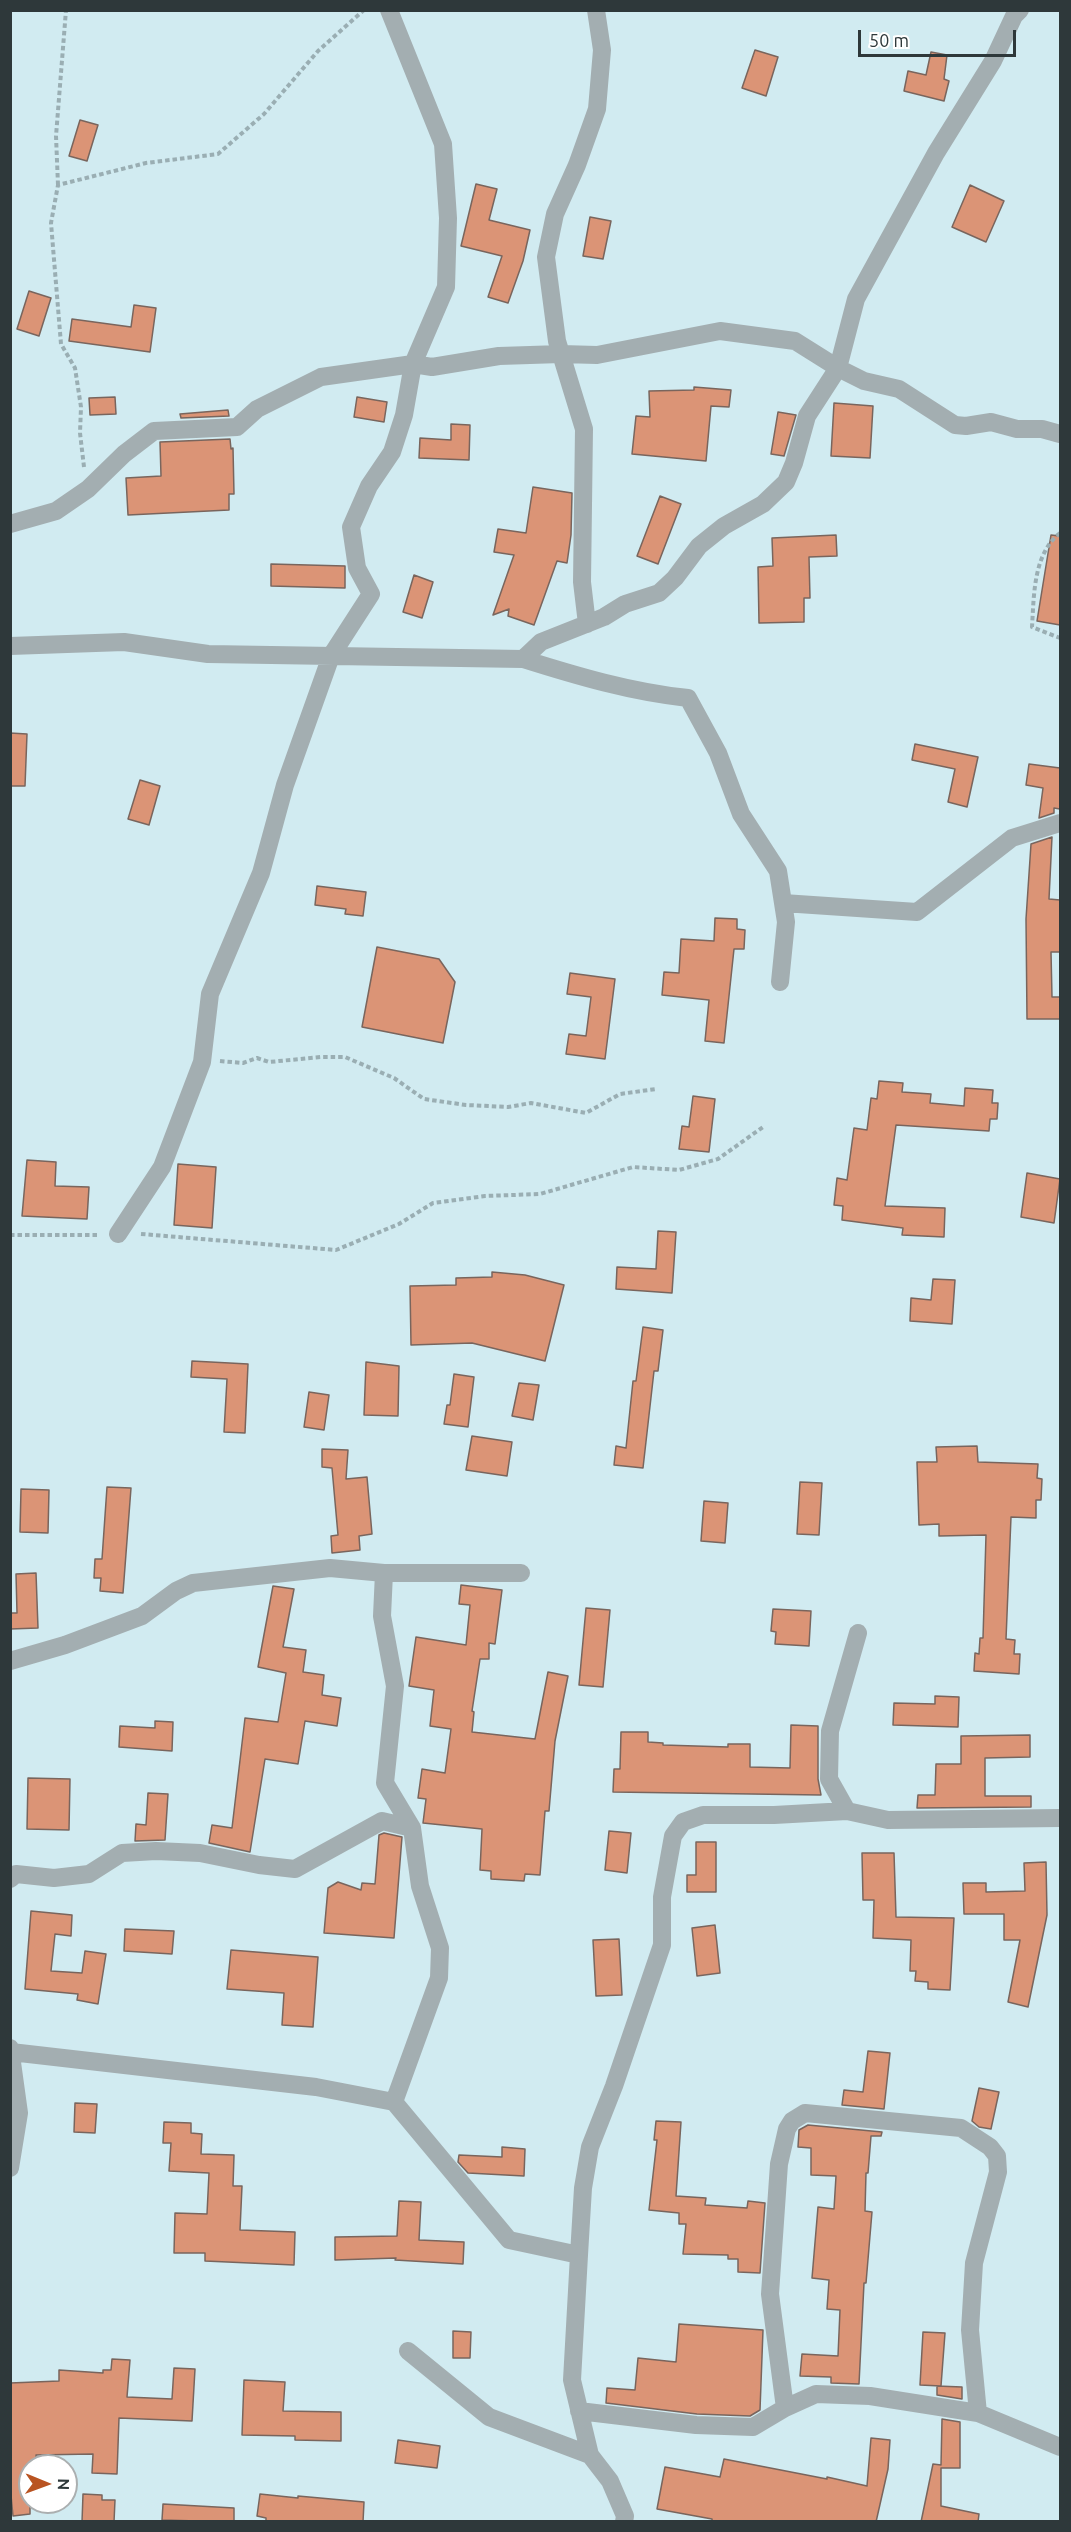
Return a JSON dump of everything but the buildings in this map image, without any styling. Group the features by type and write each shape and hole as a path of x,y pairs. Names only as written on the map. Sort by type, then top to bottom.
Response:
{"street":[{"path":"118,1234 162,1167 202,1062 210,994 261,873 285,785 331,656 371,594 357,568 351,527 369,486 392,452 404,415 413,364 447,287 448,218 443,144 389,10"},
{"path":"587,624 582,582 584,429 557,341 546,257 555,214 578,165 597,109 602,50 596,10"},
{"path":"523,659 541,642 604,617 625,604 659,593 675,578 699,546 724,526 763,504 786,482 794,463 807,416 838,368 856,299 936,153 993,61 1014,16 1020,10"},
{"path":"10,524 56,511 88,489 124,454 154,431 237,427 257,409 321,377 413,364 432,367 500,356 597,355 720,332 795,341 864,381 899,389 955,425 966,426 990,422 1017,429 1042,429 1060,434"},
{"path":"10,646 124,642 208,654 523,659 648,694 688,698 718,753 741,814 778,872 786,922 780,982"},
{"path":"783,903 917,912 1012,838 1060,823"},
{"path":"10,1661 65,1645 142,1616 176,1591 193,1583 330,1568 384,1573 521,1573"},
{"path":"384,1573 382,1616 395,1686 385,1783 412,1828 420,1886 440,1948 439,1978 394,2102"},
{"path":"847,1811 829,1779 830,1731 858,1633"},
{"path":"624,2522 625,2516 610,2481 590,2455 572,2380 583,2188 590,2147 614,2086 662,1945 662,1898 673,1836 683,1822 703,1815 774,1815 847,1811 888,1820 1060,1818"},
{"path":"10,1879 16,1874 54,1878 89,1874 122,1853 156,1851 200,1852 259,1865 295,1869 382,1821 412,1828"},
{"path":"10,2168 19,2113 11,2050 316,2087 394,2102 509,2240 579,2255"},
{"path":"785,2408 770,2294 780,2164 787,2129 792,2121 805,2113 961,2128 990,2147 997,2156 998,2172 974,2274 970,2330 978,2413"},
{"path":"408,2351 489,2417 590,2455"},
{"path":"579,2411 696,2425 753,2427 785,2408 816,2394 870,2396 978,2413 1060,2447"}],"path":[{"path":"66,10 56,136 57,185 51,223 61,344 75,368 81,406 82,456 88,489"},
{"path":"57,185 147,163 218,154 264,114 318,51 364,10"},
{"path":"1060,533 1054,538 1041,559 1032,627 1060,638"},
{"path":"202,1062 214,1060 243,1063 257,1058 269,1062 345,1057 394,1078 424,1099 466,1105 508,1107 531,1103 586,1113 620,1094 656,1089"},
{"path":"10,1235 146,1234 336,1250 399,1224 433,1203 485,1196 540,1194 633,1167 680,1170 718,1160 763,1127"}]}
